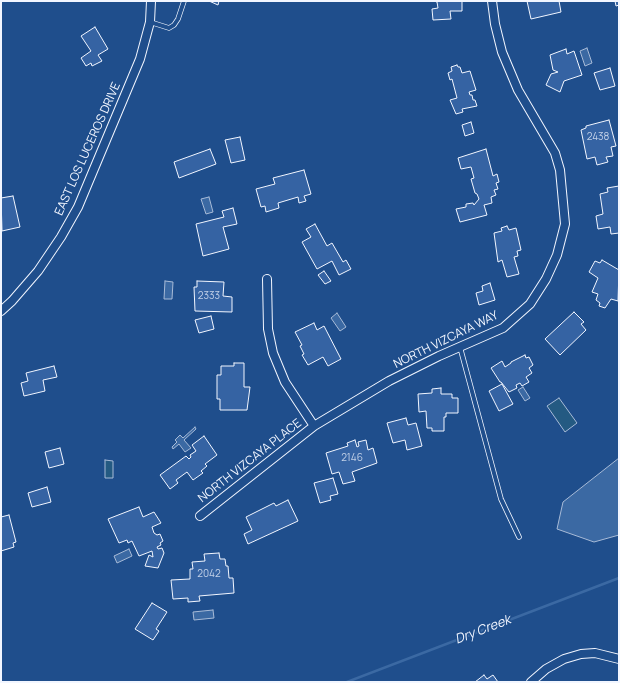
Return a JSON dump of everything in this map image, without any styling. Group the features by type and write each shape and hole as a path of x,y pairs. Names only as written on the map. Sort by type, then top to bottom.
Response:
{"street":[{"name":"EAST LOS LUCEROS DRIVE","path":"1,311 12,301 38,271 61,237 78,207 140,59 150,22 151,1"},
{"name":"NORTH VIZCAYA WAY","path":"314,426 389,381 503,328 530,304 546,279 557,254 565,224 560,170 555,153 518,90 502,52 492,1"},
{"path":"268,279 268,329 273,353 284,382 314,426"},
{"name":"NORTH VIZCAYA PLACE","path":"200,516 314,426"},
{"path":"532,682 546,669 564,659 582,654 595,653 619,659"}],"lane":[{"path":"150,22 169,28 178,19 184,1"},
{"path":"460,347 501,499 519,537"}],"shaded area":[{"path":"587,48 592,63 585,66 580,51"},
{"path":"209,197 213,212 206,214 201,199"},
{"path":"165,281 173,282 172,299 164,299"},
{"path":"337,313 346,327 340,331 331,318"},
{"path":"523,387 530,398 525,401 518,390"},
{"path":"559,398 577,423 565,432 547,406"},
{"path":"195,427 196,429 184,440 191,448 185,452 179,444 173,449 172,447 177,442 175,440 180,435 183,438"},
{"path":"619,458 619,535 594,542 557,529 563,502"},
{"path":"105,460 113,461 113,478 105,478"},
{"path":"129,549 132,556 117,563 114,556"},
{"path":"213,610 214,618 194,620 193,612"}],"building":[{"path":"209,1 219,1 218,5"},
{"path":"434,1 462,1 462,11 450,11 451,19 433,20 432,9 438,8 437,2"},
{"path":"527,1 559,1 561,12 531,19"},
{"path":"615,1 619,1 619,5 616,6"},
{"path":"95,27 108,49 98,55 102,61 92,66 91,63 86,66 81,58 91,51 81,36"},
{"path":"566,49 567,54 574,51 582,75 564,81 560,92 546,85 551,74 558,72 553,70 550,55"},
{"path":"457,65 460,67 462,73 470,71 476,90 469,92 470,95 472,95 473,100 475,100 477,106 462,109 463,112 456,114 450,100 457,98 452,79 450,80 448,73 452,71 451,67"},
{"path":"610,68 615,86 600,90 594,73"},
{"path":"609,120 616,146 611,147 613,156 606,157 608,162 597,165 595,157 587,159 581,130 586,128 586,126"},
{"path":"471,122 474,133 465,136 462,125"},
{"path":"240,137 245,160 231,163 225,140"},
{"path":"210,149 216,164 179,178 174,162"},
{"path":"486,149 493,176 497,174 499,182 496,183 498,189 494,190 496,195 491,197 492,203 484,205 487,215 460,222 456,209 466,207 466,204 473,203 474,205 479,199 475,193 471,179 474,178 471,167 461,169 458,158"},
{"path":"304,170 311,194 304,196 306,201 299,203 298,197 278,203 279,208 266,212 265,206 261,207 256,189 275,184 273,178"},
{"path":"619,186 619,233 611,234 610,227 598,229 596,216 603,214 600,194 608,192 607,188"},
{"path":"13,196 20,227 2,231 1,198"},
{"path":"233,208 237,224 223,227 229,249 203,256 196,224 224,217 222,211"},
{"path":"315,224 327,246 332,243 343,262 346,260 351,269 339,275 332,261 317,269 302,242 311,237 306,229"},
{"path":"507,226 509,230 516,228 521,250 517,251 518,256 514,257 519,274 507,277 502,260 498,262 494,233 502,231 501,228"},
{"path":"602,260 619,270 618,301 611,299 605,308 599,306 600,303 596,300 598,294 592,292 598,278 589,272 595,261 600,263"},
{"path":"324,271 331,281 325,284 318,275"},
{"path":"197,281 224,282 223,296 232,297 232,312 195,311 194,287 197,287"},
{"path":"490,283 495,300 479,305 476,293 483,291 482,286"},
{"path":"574,312 584,322 581,324 586,330 560,355 545,339"},
{"path":"211,316 214,329 199,333 195,320"},
{"path":"314,323 317,330 324,326 341,359 328,366 323,357 308,365 302,355 304,354 300,346 302,345 295,332"},
{"path":"525,355 526,358 529,357 533,365 529,368 532,373 526,377 529,382 522,386 520,383 516,385 517,388 509,392 491,368 502,361 505,367 511,362"},
{"path":"234,363 244,363 244,387 250,387 247,410 220,410 220,399 217,399 217,375 221,375 221,366 234,366"},
{"path":"54,366 57,377 43,380 45,391 24,396 21,383 28,381 26,373"},
{"path":"502,384 513,404 499,411 489,391"},
{"path":"441,388 441,394 452,394 452,398 458,398 458,413 446,413 446,417 444,417 444,431 432,431 432,428 427,428 426,411 419,412 418,394 432,393 432,389"},
{"path":"406,418 408,425 416,423 422,446 407,450 405,440 393,443 387,423"},
{"path":"204,436 217,455 205,464 207,466 201,471 203,473 193,480 187,472 176,480 178,483 170,489 160,475 186,456 189,459 191,457 190,455 196,451 192,445"},
{"path":"355,440 357,447 359,446 358,442 366,440 368,450 373,448 377,463 352,472 355,481 343,484 339,472 332,474 326,453 348,446 347,443"},
{"path":"60,448 64,464 49,468 45,452"},
{"path":"333,478 338,494 330,496 331,500 320,503 314,483"},
{"path":"47,487 51,502 32,507 28,493"},
{"path":"288,500 298,521 248,544 244,534 252,530 246,517 274,503 276,506"},
{"path":"139,507 143,517 154,512 161,523 152,527 154,533 157,535 160,534 163,541 160,543 161,545 157,547 158,549 162,548 164,553 158,568 145,566 149,555 153,557 152,551 139,556 132,541 128,543 127,540 119,543 108,519"},
{"path":"9,515 16,542 13,543 14,547 1,551 1,517"},
{"path":"219,553 220,559 225,559 226,566 228,566 229,578 233,578 234,593 199,596 200,601 188,602 188,598 173,599 171,580 190,579 190,569 193,569 192,562 205,561 204,554"},
{"path":"152,603 167,612 156,629 159,631 153,640 135,629"},
{"path":"484,675 487,679 493,675 498,682 475,682"}],"waterway":[{"name":"Dry Creek","path":"347,682 619,578"}]}
